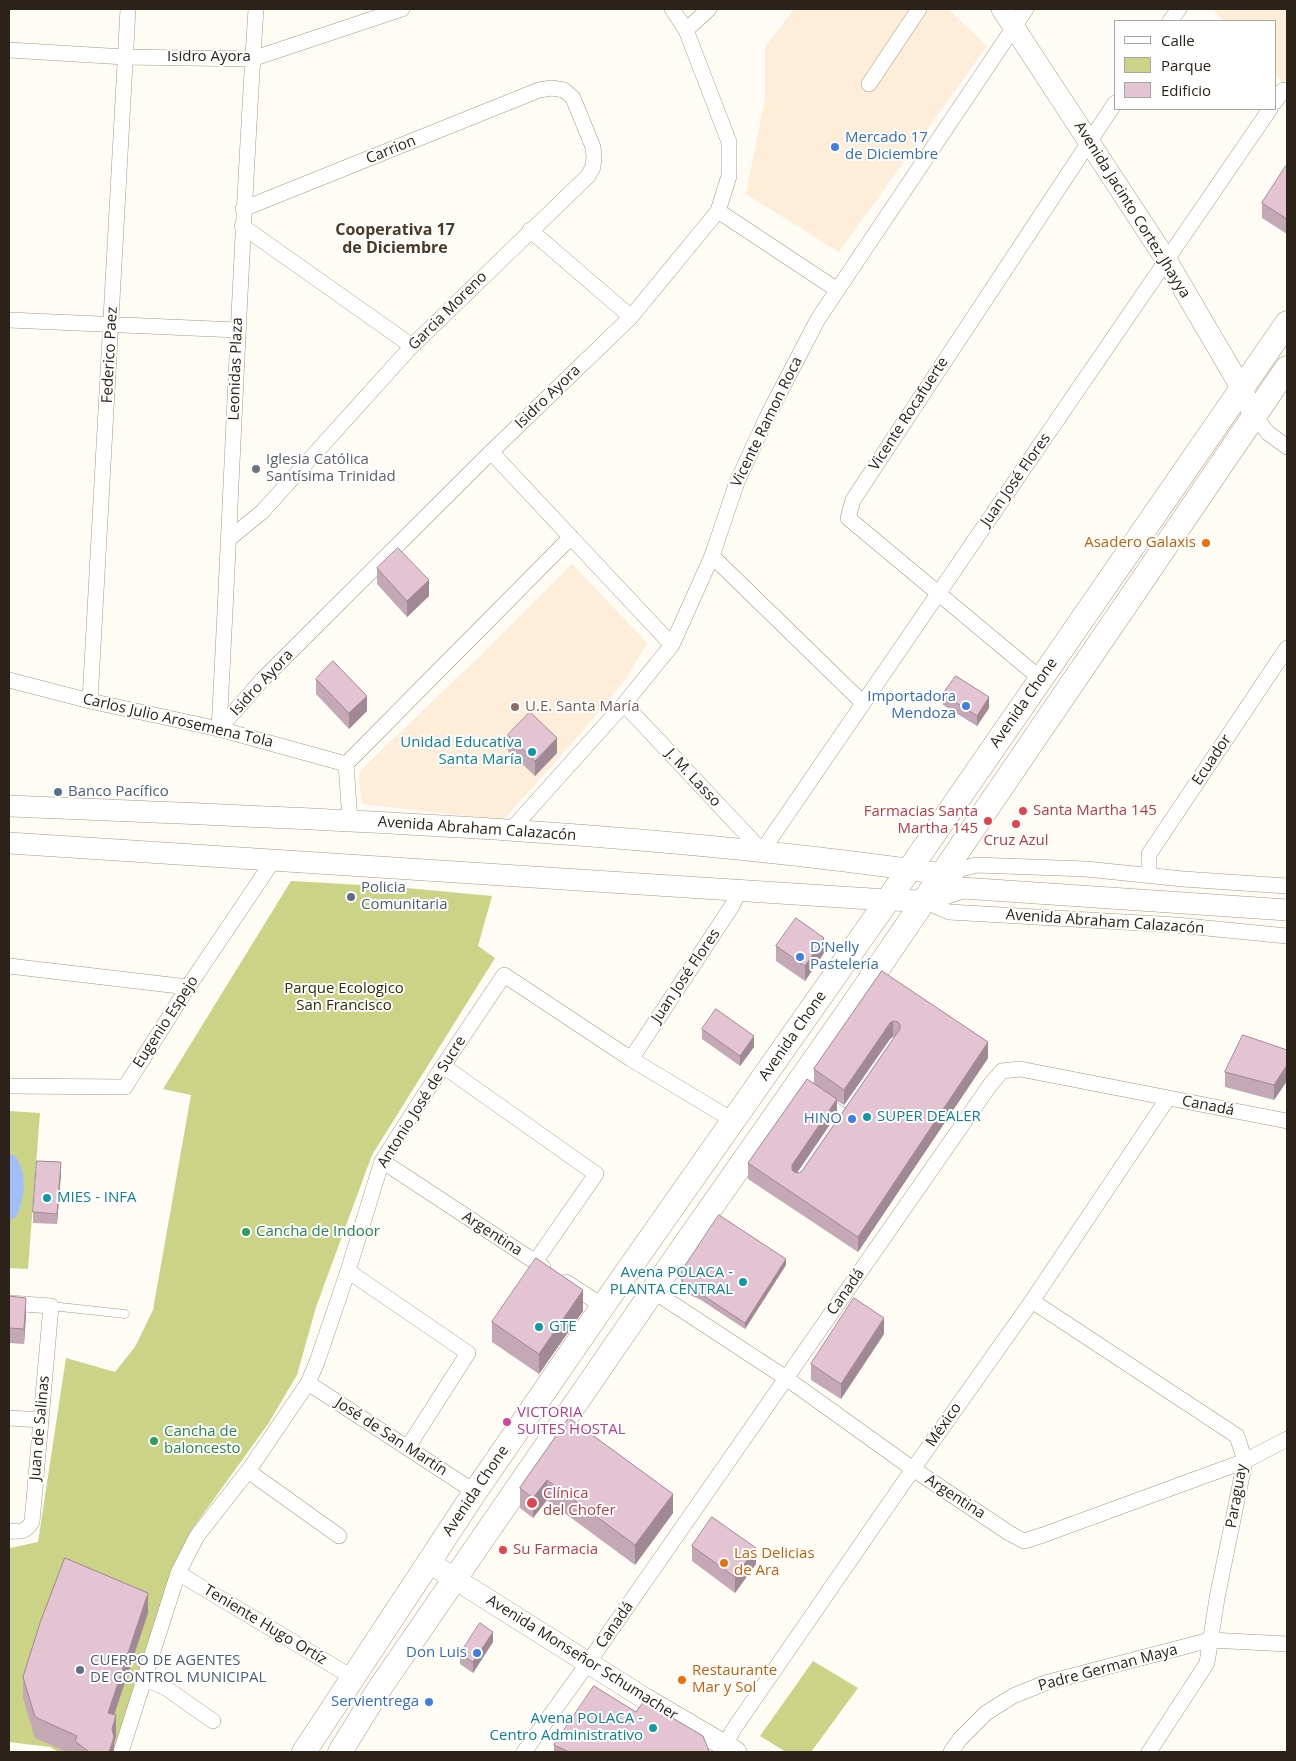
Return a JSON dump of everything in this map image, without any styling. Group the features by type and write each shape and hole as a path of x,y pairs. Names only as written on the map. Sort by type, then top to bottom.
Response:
{"main road":[{"name":"Avenida Jacinto Cortez Jhayya","path":"1002,9 1167,261 1242,389 1254,416"},
{"name":"Avenida Chone","path":"304,1752 475,1492 909,870 1287,323"},
{"name":"Avenida Chone","path":"340,1752 376,1692 653,1292 803,1084 924,901 1287,368"},
{"name":"Avenida Abraham Calazacón","path":"9,806 350,821 510,831 762,851 943,874 962,888"},
{"name":"Avenida Abraham Calazacón","path":"9,844 887,900 924,901 962,888 1287,910"},
{"name":"Avenida Monseñor Schumacher","path":"428,1562 728,1750"}],"street":[{"name":"Federico Paez","path":"90,701 128,9"},
{"name":"Leonidas Plaza","path":"219,729 230,538 242,226 256,9"},
{"name":"Isidro Ayora","path":"219,729 262,680 491,452 631,318 718,211 729,176 729,142 686,30 672,9"},
{"path":"686,30 710,9"},
{"path":"870,84 919,9"},
{"name":"Vicente Ramon Roca","path":"510,831 624,704 672,645 712,556 741,474 768,414 818,319 836,289 1015,28 1026,9"},
{"path":"1171,20 1179,9"},
{"name":"Isidro Ayora","path":"9,50 125,57 252,59 394,10"},
{"name":"Garcia Moreno","path":"230,538 262,512 412,346 588,176 594,157 593,147 573,98 564,90 552,88 539,90"},
{"name":"Carrion","path":"243,209 539,90"},
{"name":"Vicente Rocafuerte","path":"1041,679 848,518 852,500 1114,104"},
{"name":"Juan José Flores","path":"762,851 1269,110"},
{"path":"718,211 836,289"},
{"path":"242,226 412,346"},
{"path":"530,230 631,318"},
{"path":"9,320 237,330"},
{"path":"1254,416 1268,433 1287,447"},
{"path":"491,452 672,645"},
{"path":"350,821 346,764 571,537"},
{"path":"712,556 863,703"},
{"name":"Ecuador","path":"1149,875 1150,854 1287,648"},
{"name":"Carlos Julio Arosemena Tola","path":"9,680 90,701 219,729 346,764"},
{"name":"J. M. Lasso","path":"624,704 762,851"},
{"name":"Eugenio Espejo","path":"9,1086 125,1087 188,987 273,861"},
{"name":"Avenida Abraham Calazacón","path":"943,874 976,865 1086,869 1287,886"},
{"name":"Juan José Flores","path":"631,1059 732,906 739,891"},
{"name":"Avenida Abraham Calazacón","path":"924,901 949,912 1176,926 1287,936"},
{"path":"9,966 188,987"},
{"name":"Antonio José de Sucre","path":"121,1752 178,1573 197,1536 248,1472 308,1383 348,1271 382,1161 504,975 631,1059 734,1120"},
{"path":"443,1066 596,1174 535,1262"},
{"name":"Canadá","path":"524,1752 990,1085 1002,1071 1020,1069 1287,1121"},
{"name":"México","path":"728,1750 733,1730 913,1469 1032,1301 1168,1098"},
{"name":"Argentina","path":"382,1161 603,1306"},
{"path":"348,1271 468,1353 408,1447"},
{"name":"Argentina","path":"653,1292 786,1378 913,1469 1024,1541 1043,1536 1244,1461 1287,1439"},
{"name":"Paraguay","path":"1032,1301 1236,1436 1244,1461 1207,1662 1149,1752"},
{"path":"9,1303 51,1306"},
{"name":"Juan de Salinas","path":"9,1531 20,1532 28,1529 32,1522 51,1306"},
{"name":"José de San Martín","path":"308,1383 475,1492"},
{"path":"9,1418 41,1420"},
{"path":"248,1472 339,1536"},
{"name":"Teniente Hugo Ortíz","path":"178,1573 352,1677"},
{"name":"Padre German Maya","path":"951,1752 960,1739 986,1713 1012,1696 1045,1683 1210,1640 1287,1644"},
{"path":"145,1679 166,1688 213,1721"}],"lane":[{"path":"822,1098 845,1113"},
{"path":"834,1129 850,1105"},
{"path":"51,1306 125,1314"}],"shaded area":[{"name":"Mercado 17 de Diciembre","path":"794,9 948,9 987,46 839,252 746,194 765,99 765,47"},
{"path":"1213,9 1287,9 1287,77 1283,83 1276,75 1276,20 1223,20"},
{"name":"U.E. Santa María","path":"572,564 647,643 625,680 580,734 503,820 362,804 359,779 361,770 479,657"}],"green space":[{"name":"Parque Ecologico San Francisco","path":"291,881 396,887 492,896 478,946 495,958 372,1155 316,1307 297,1375 268,1424 193,1528 176,1572 118,1752 58,1752 50,1747 9,1742 9,1554 10,1548 38,1542 66,1358 115,1372 135,1347 153,1310 191,1095 163,1089"},
{"path":"9,1111 40,1113 28,1269 9,1268"},
{"path":"813,1661 858,1688 811,1752 786,1752 760,1736"}],"building":[{"path":"1287,167 1287,219 1262,203"},
{"path":"398,548 429,580 407,601 377,568"},
{"path":"333,661 367,696 349,713 316,679"},
{"path":"956,676 989,697 977,716 943,694"},
{"path":"530,712 557,738 535,761 508,735"},
{"path":"796,918 824,938 805,966 776,946"},
{"name":"SUPER DEALER","path":"882,971 988,1042 858,1237 748,1163 807,1079 837,1099 792,1165 794,1172 799,1173 802,1171 900,1029 898,1022 893,1021 890,1023 844,1090 814,1069"},
{"path":"716,1009 754,1036 740,1056 702,1029"},
{"path":"1243,1035 1287,1050 1287,1065 1274,1085 1225,1072"},
{"name":"MIES - INFA","path":"37,1161 61,1162 57,1214 33,1212"},
{"name":"Avena POLACA - PLANTA CENTRAL","path":"719,1215 786,1259 745,1323 701,1294 683,1286 681,1272"},
{"path":"536,1258 583,1290 539,1354 492,1322"},
{"path":"9,1296 26,1298 24,1329 9,1328"},
{"path":"854,1298 884,1318 841,1384 811,1364"},
{"path":"569,1418 673,1494 635,1545 547,1480 533,1498 520,1488"},
{"path":"712,1517 756,1548 735,1577 692,1546"},
{"name":"CUERPO DE AGENTES DE CONTROL MUNICIPAL","path":"65,1558 148,1593 108,1713 116,1715 112,1729 114,1737 109,1752 89,1752 75,1741 77,1736 35,1717 23,1677 40,1623"},
{"path":"480,1623 493,1632 473,1662 460,1654"},
{"path":"594,1686 636,1712 644,1701 703,1736 709,1751 569,1752 554,1745"}],"waterway":[{"path":"9,1163 15,1180 13,1199 9,1211"}],"place":[{"name":"Mercado 17 de Diciembre","path":"835,147"},
{"name":"Iglesia Católica Santísima Trinidad","path":"256,469"},
{"name":"Asadero Galaxis","path":"1206,543"},
{"name":"Importadora Mendoza","path":"966,706"},
{"name":"U.E. Santa María","path":"515,707"},
{"name":"Unidad Educativa Santa María","path":"532,752"},
{"name":"Banco Pacífico","path":"58,792"},
{"name":"Santa Martha 145","path":"1023,811"},
{"name":"Farmacias Santa Martha 145","path":"988,821"},
{"name":"Cruz Azul","path":"1016,824"},
{"name":"Policia Comunitaria","path":"351,897"},
{"name":"D'Nelly Pastelería","path":"800,957"},
{"name":"SUPER DEALER","path":"867,1117"},
{"name":"HINO","path":"852,1119"},
{"name":"MIES - INFA","path":"47,1198"},
{"name":"Cancha de Indoor","path":"246,1232"},
{"name":"Avena POLACA - PLANTA CENTRAL","path":"743,1282"},
{"name":"GTE","path":"539,1327"},
{"name":"VICTORIA SUITES HOSTAL","path":"507,1422"},
{"name":"Cancha de baloncesto","path":"154,1441"},
{"name":"Clínica del Chofer","path":"532,1503"},
{"name":"Su Farmacia","path":"503,1550"},
{"name":"Las Delicias de Ara","path":"724,1563"},
{"name":"Don Luis","path":"477,1653"},
{"name":"CUERPO DE AGENTES DE CONTROL MUNICIPAL","path":"80,1670"},
{"name":"Restaurante Mar y Sol","path":"682,1680"},
{"name":"Servientrega","path":"429,1702"},
{"name":"Avena POLACA - Centro Administrativo","path":"653,1728"}],"district":[{"name":"Cooperativa 17 de Diciembre","path":"395,239"}]}
